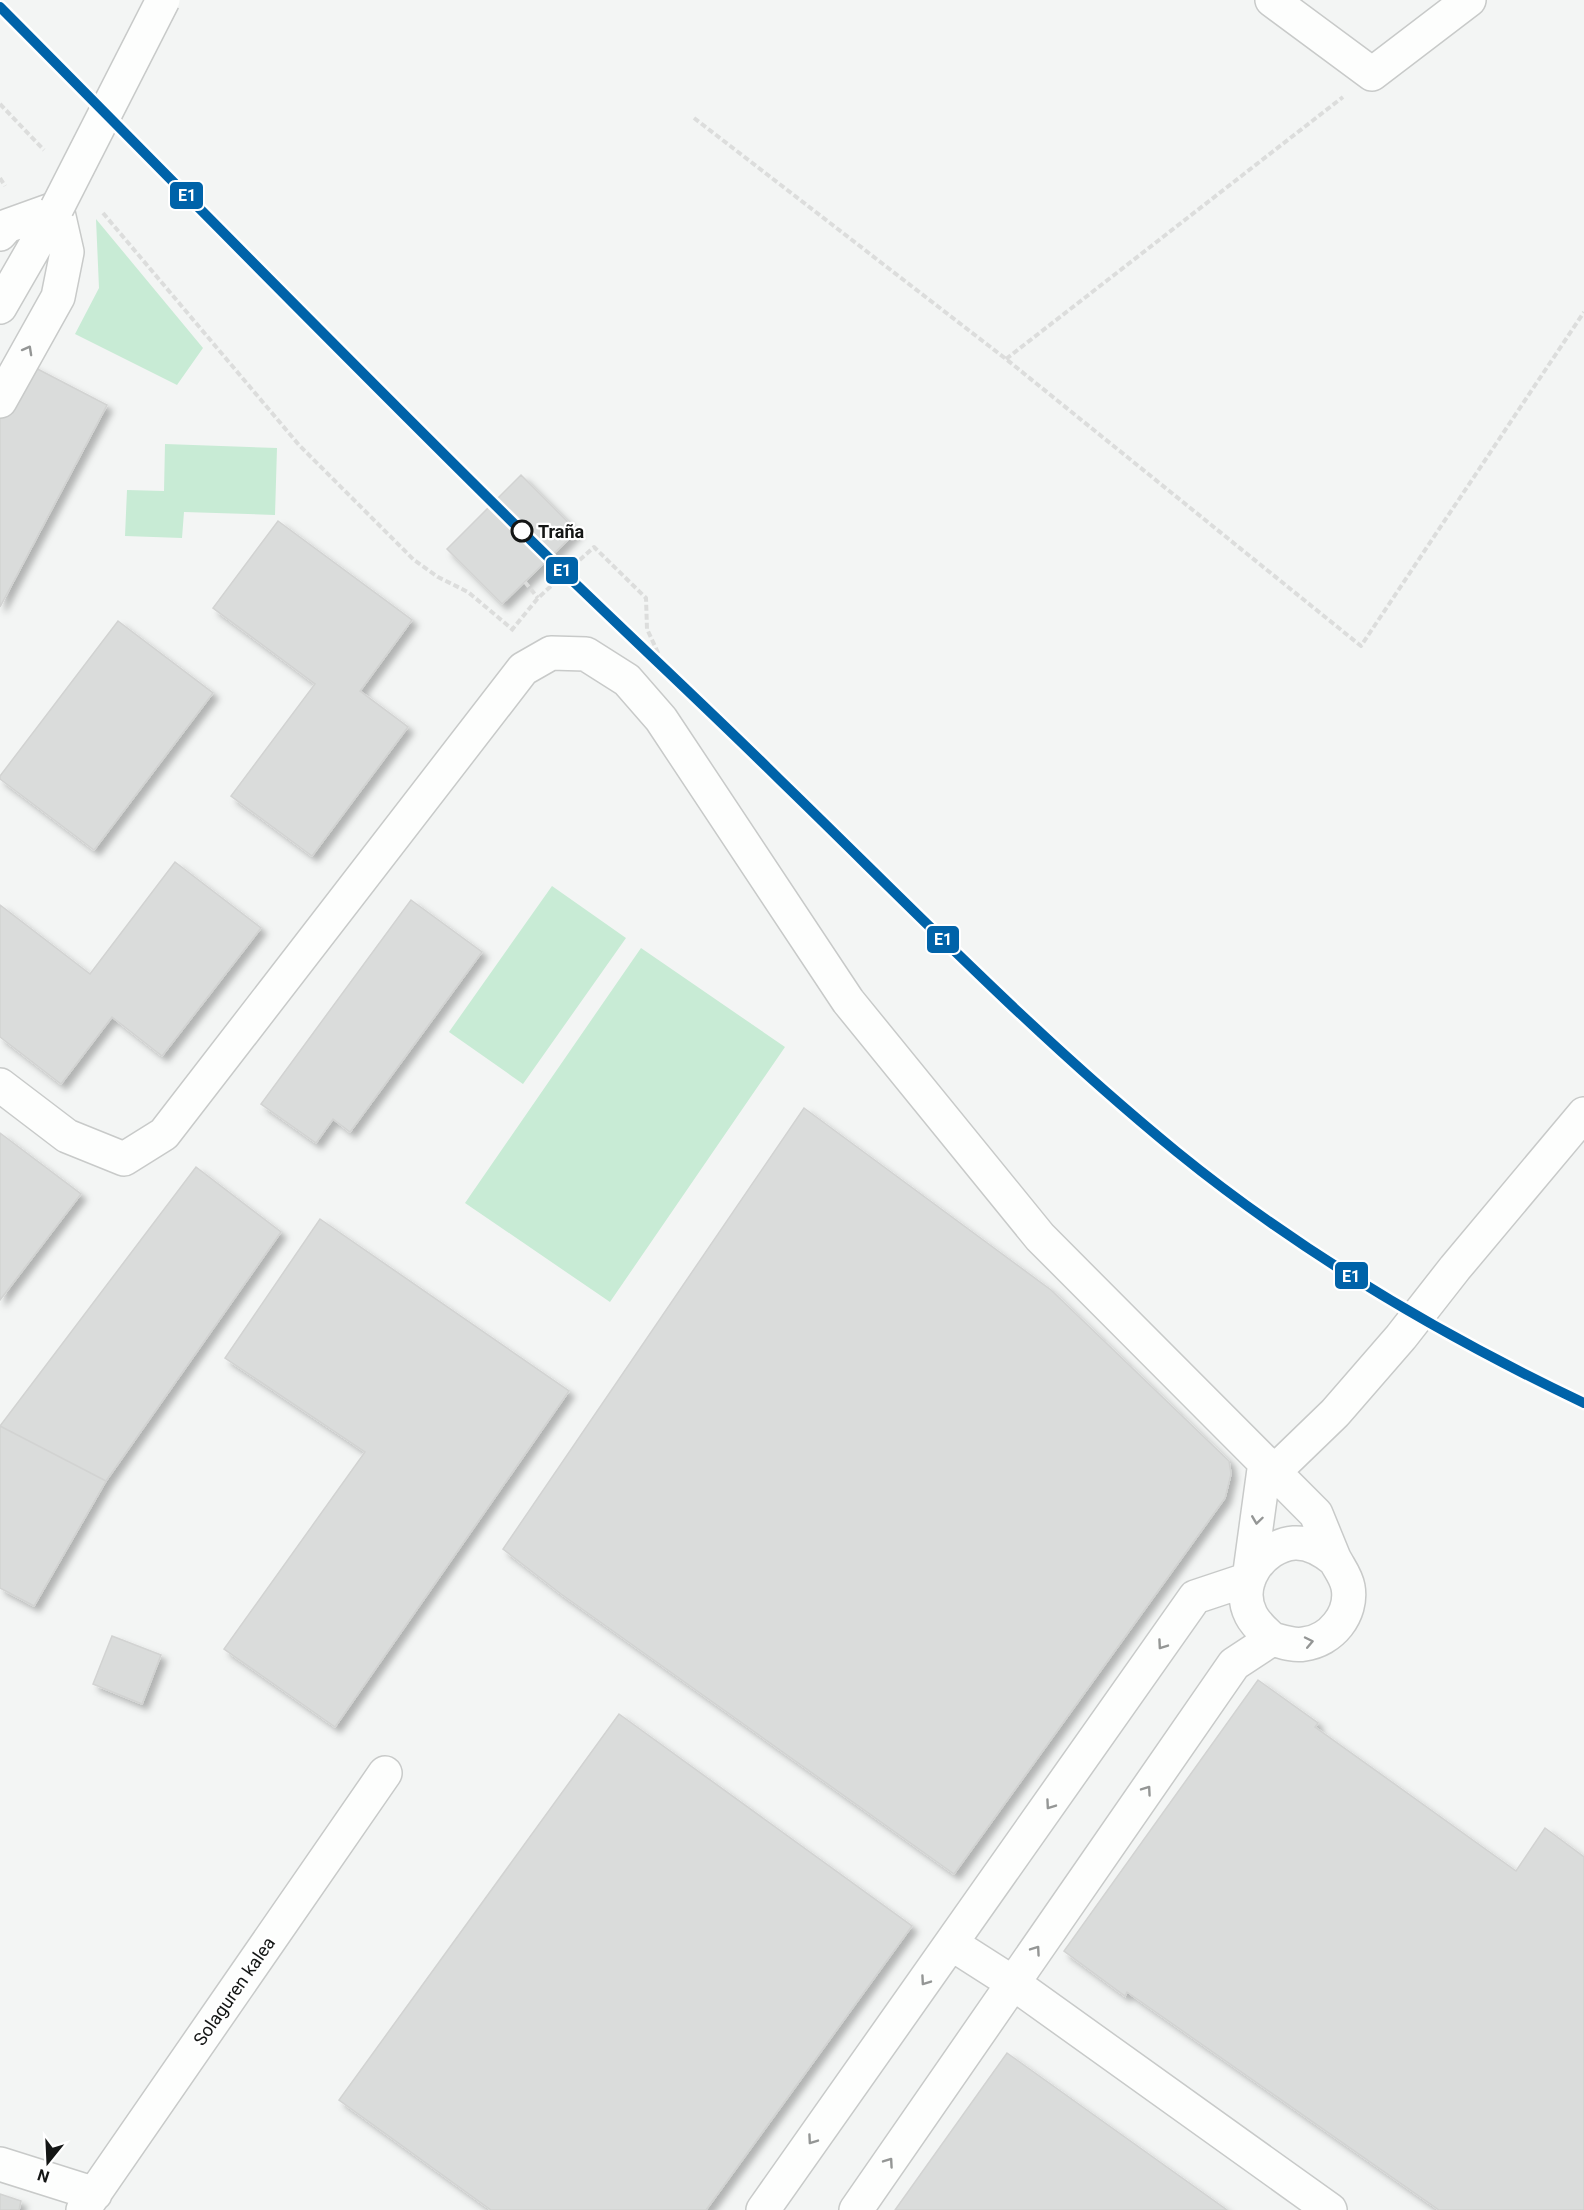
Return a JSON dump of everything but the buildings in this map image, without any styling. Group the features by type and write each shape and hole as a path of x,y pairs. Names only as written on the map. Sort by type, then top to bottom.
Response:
{"street":[{"path":"0,307 57,208 163,0"},
{"path":"1272,0 1372,74 1468,0"},
{"path":"0,234 7,226 57,208"},
{"path":"0,401 58,297 68,252 57,208"},
{"path":"0,1085 67,1136 124,1158 164,1134 458,750 523,669 551,653 586,654 627,680 661,719 848,1001 1040,1237 1270,1467 1316,1514 1335,1560 1344,1573 1348,1588 1347,1605 1342,1619 1332,1632 1304,1645 1288,1644 1272,1639 1259,1627 1250,1613 1247,1596 1248,1579 1270,1467 1335,1413 1584,1114"},
{"path":"763,2210 1196,1597 1248,1579 1266,1554 1279,1546 1294,1543 1310,1544 1324,1550 1335,1560"},
{"path":"855,2210 1234,1664 1272,1639"},
{"name":"Solaguren kalea","path":"89,2202 385,1773"},
{"path":"952,1944 1012,1983 1330,2210"},
{"path":"0,2164 89,2202"}],"path":[{"path":"1006,359 1372,74"},
{"path":"0,104 44,151"},
{"path":"694,118 1006,359 1361,646 1584,312"},
{"path":"104,213 307,453 414,560 438,577 468,592 512,629"},
{"path":"525,582 538,598"}],"green space":[{"path":"96,219 203,348 177,385 75,334 99,288"},
{"path":"165,444 277,448 275,515 184,512 182,538 125,536 127,490 164,491"},
{"path":"552,886 626,938 523,1084 449,1032"},
{"path":"641,948 785,1047 610,1302 465,1203"}],"transit line":[{"name":"E1","path":"0,7 342,353 549,558 974,970 1125,1108 1224,1189 1272,1224 1373,1290 1477,1349 1584,1403"}],"place":[{"name":"Traña","path":"522,531"}]}
